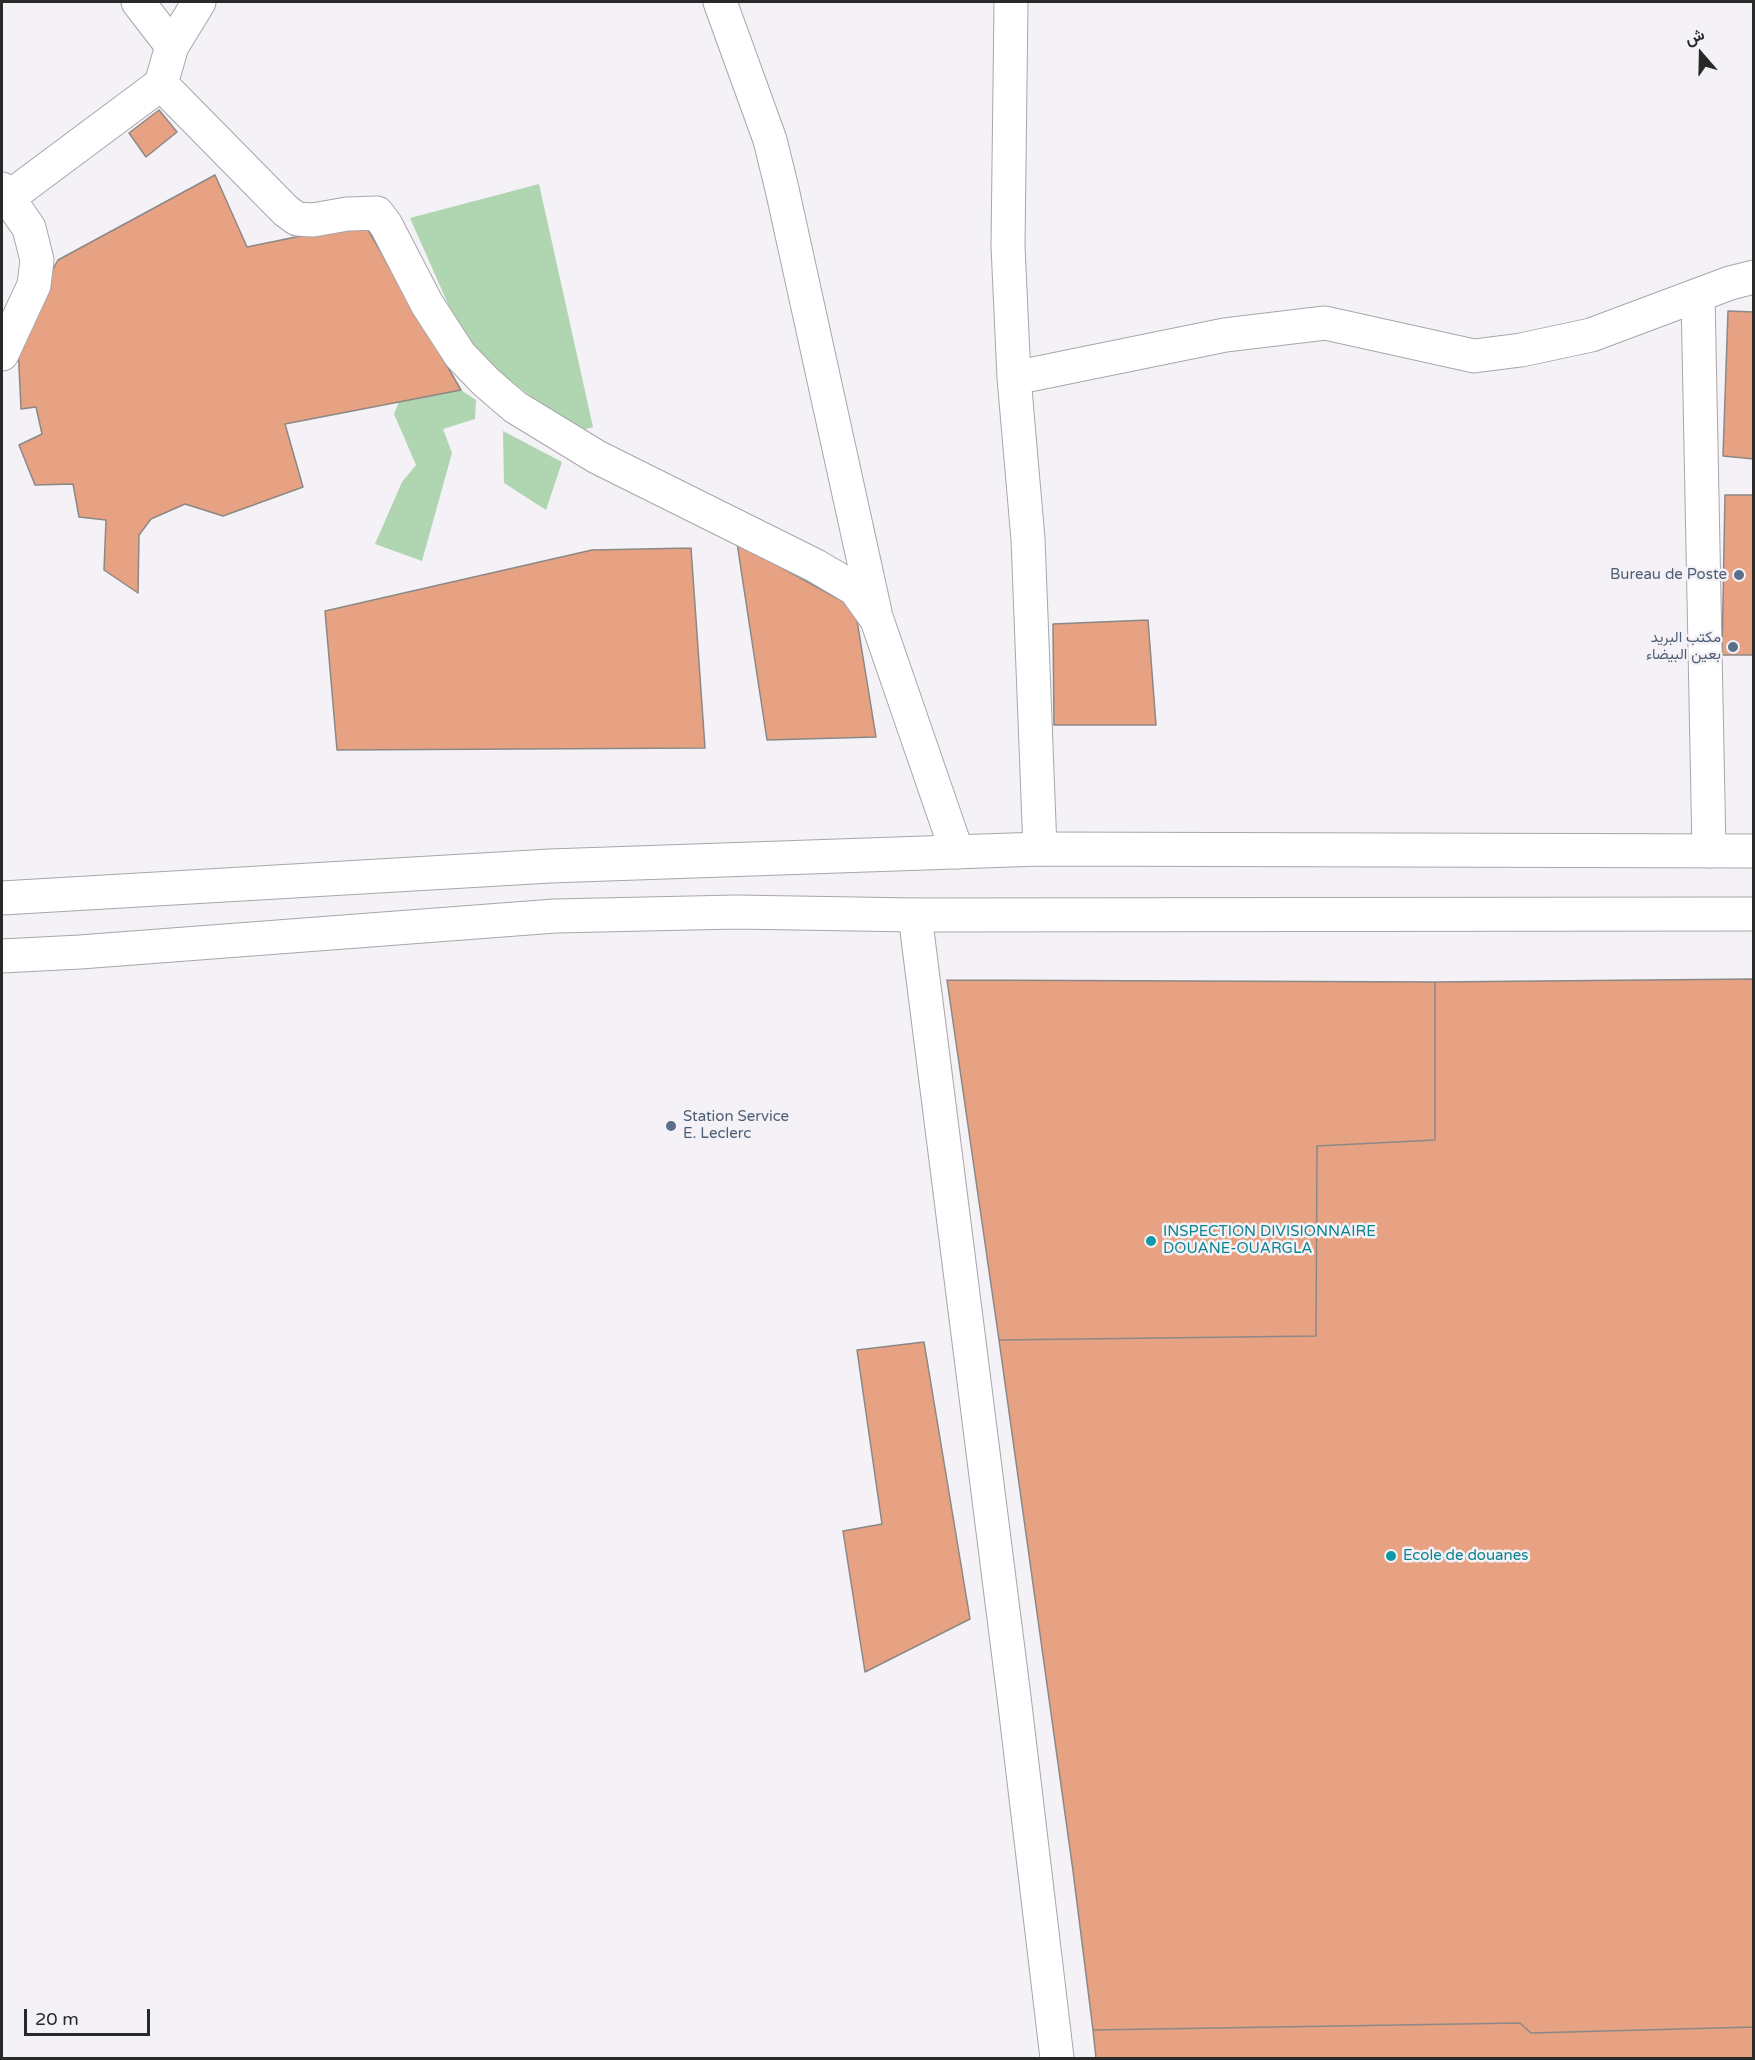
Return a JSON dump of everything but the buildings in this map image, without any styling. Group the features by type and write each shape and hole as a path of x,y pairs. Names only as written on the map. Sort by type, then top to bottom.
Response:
{"street":[{"path":"138,2 172,46"},
{"path":"2,354 34,285 37,260 29,228 5,194 161,84 172,46 199,2"},
{"path":"720,2 770,140 877,621 957,852"},
{"path":"1011,2 1008,246 1014,378 1028,539 1040,849"},
{"path":"161,84 286,211 297,219 313,220 347,214 377,213 386,225 427,304 460,355 515,407 597,457 826,572 855,589 877,621"},
{"path":"1014,378 1225,335 1325,323 1474,356 1521,350 1591,335 1698,295 1754,277"},
{"path":"1698,295 1709,851"},
{"path":"2,898 550,866 1040,849 1754,851"},
{"path":"550,866 555,916"},
{"path":"2,956 555,916 736,912 915,915 1754,914"},
{"path":"915,915 1014,1697 1057,2058"}],"green space":[{"path":"539,184 593,427 577,432 467,347 410,218"},
{"path":"461,390 476,400 475,419 443,429 452,453 422,561 375,544 402,482 416,465 394,414 399,402"},
{"path":"503,431 562,462 546,510 504,483"}],"place":[{"name":"Bureau de Poste","path":"1739,575"},
{"name":"مكتب البريد بعين البيضاء","path":"1733,647"},
{"name":"Station Service E. Leclerc","path":"671,1126"},
{"name":"INSPECTION DIVISIONNAIRE DOUANE-OUARGLA","path":"1151,1241"},
{"name":"Ecole de douanes","path":"1391,1556"}]}
